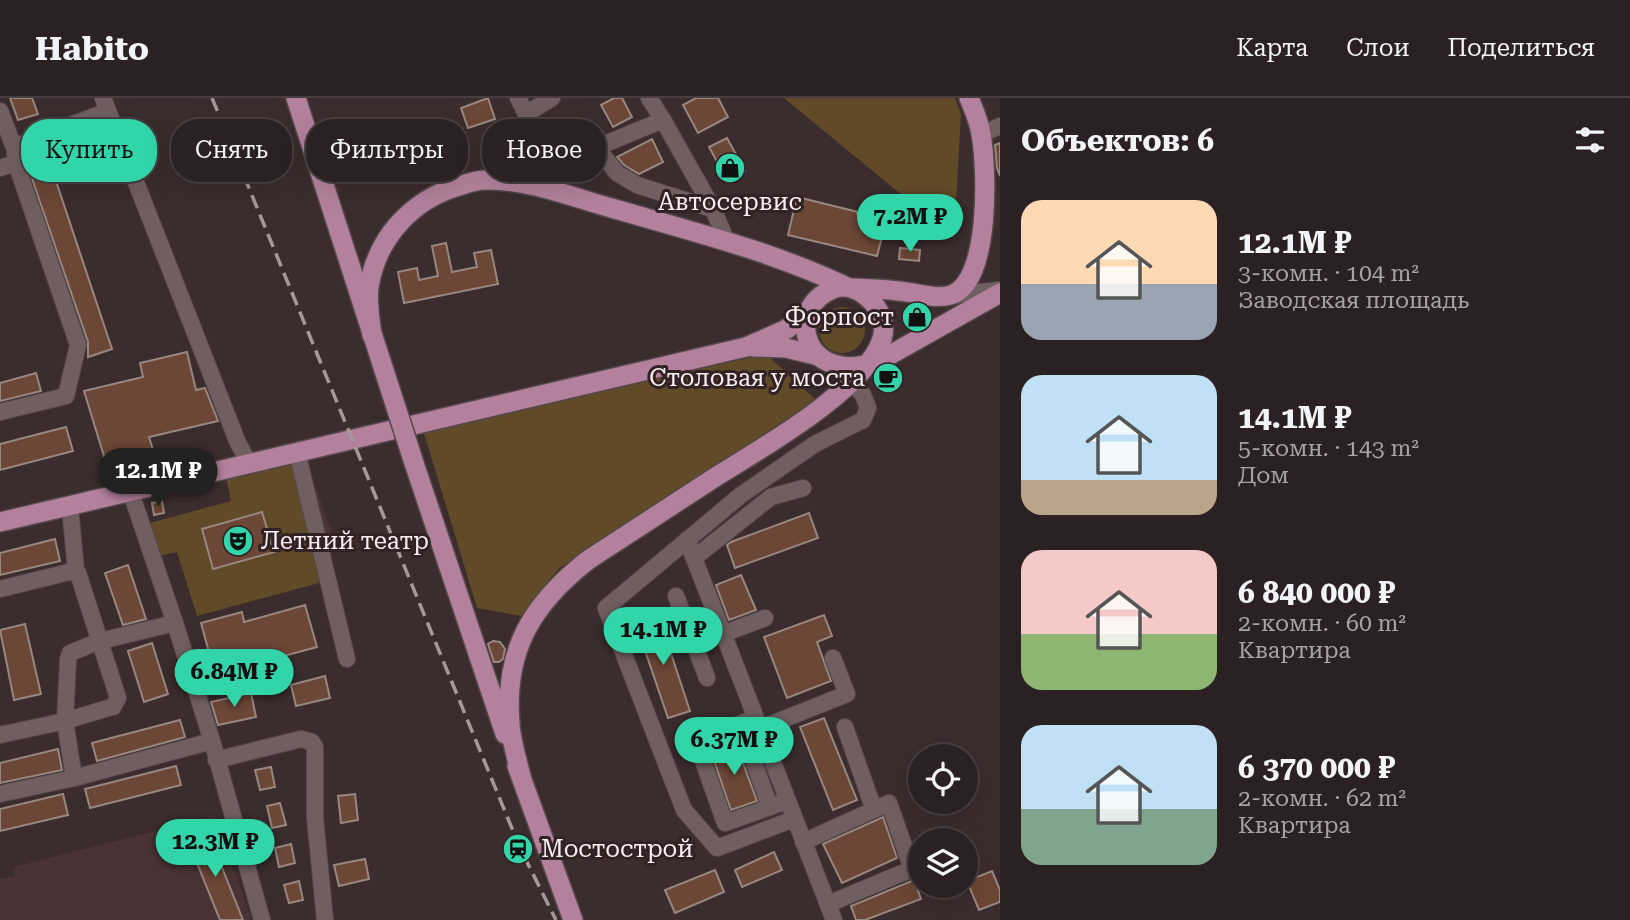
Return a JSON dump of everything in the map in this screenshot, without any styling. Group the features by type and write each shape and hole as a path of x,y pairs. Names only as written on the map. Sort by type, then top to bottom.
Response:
{"main road":[{"path":"296,98 488,688 573,920"},
{"path":"0,522 746,347 788,329 825,293 839,287 899,290 944,296 961,290 976,265 984,208 982,134 969,98"},
{"path":"372,335 369,289 373,271 389,236 401,219 420,203 447,189 484,180 544,189 788,260 869,298 876,306 884,327 879,347 866,365 807,419 588,560 561,581 542,601 519,645 512,668 510,725 521,776"},
{"path":"810,309 806,330 810,345 819,356 841,367 866,365 920,339 1000,291"},
{"path":"746,347 777,347 819,356"}],"street":[{"path":"518,98 528,119"},
{"path":"526,114 552,98"},
{"path":"649,98 713,209 727,242"},
{"path":"0,168 15,155 105,104 238,443 249,463"},
{"path":"0,111 78,345 66,396 0,412"},
{"path":"606,144 663,120"},
{"path":"982,134 1000,126"},
{"path":"606,159 618,173 637,186 713,209"},
{"path":"544,189 546,182"},
{"path":"944,296 1000,291"},
{"path":"793,819 717,848 684,810 606,608 741,495 815,444 863,420 868,408 863,395 851,381"},
{"path":"296,453 347,659"},
{"path":"694,558 771,498 803,488"},
{"path":"131,493 212,741 262,920"},
{"path":"0,735 65,721 108,708 117,702 118,694 80,575 76,571 70,507"},
{"path":"687,541 723,634 751,724 770,807"},
{"path":"0,589 76,571"},
{"path":"676,597 707,678"},
{"path":"694,645 765,618"},
{"path":"74,778 65,721 69,656 73,651 100,641 175,623"},
{"path":"787,801 725,823 696,741 847,694 833,658"},
{"path":"751,724 787,801 834,920"},
{"path":"845,727 874,810"},
{"path":"216,760 301,739 312,742 315,747 315,818 325,920"},
{"path":"0,794 74,778 212,741"},
{"path":"803,842 889,803 912,869 828,904"}],"shaded area":[{"path":"784,98 955,98 961,114 954,238"},
{"path":"842,307 858,314 865,330 858,346 842,353 826,346 819,330 826,314"},
{"path":"766,354 816,400 558,569 521,616 477,608 423,430"},
{"path":"291,462 323,582 197,616 177,552 159,556 150,523 231,501 226,477"},
{"path":"316,487 332,533 320,537 305,490"},
{"path":"215,816 252,920 0,920 0,879 15,876 13,867"}],"building":[{"path":"10,98 32,98 38,114 18,120"},
{"path":"488,98 495,119 482,119 482,123 468,128 468,119 465,119 461,108"},
{"path":"614,98 622,98 632,117 613,127 601,105"},
{"path":"696,98 718,98 728,117 698,133 683,105"},
{"path":"727,138 745,171 727,180 709,147"},
{"path":"652,139 663,162 639,174 617,157"},
{"path":"1000,143 1000,176 995,145"},
{"path":"33,182 56,182 112,349 88,357 88,342"},
{"path":"797,197 858,212 857,214 874,227 884,229 877,256 788,235"},
{"path":"446,243 452,272 477,267 474,253 491,250 498,284 404,303 398,272 417,268 419,280 438,276 432,246"},
{"path":"900,248 920,250 919,261 899,259"},
{"name":"Форпост","path":"922,310 925,318 911,324 908,315"},
{"path":"187,352 196,390 205,388 218,421 149,437 154,453 107,466 84,391 143,377 140,363"},
{"path":"36,373 41,391 0,401 0,383"},
{"path":"66,427 73,451 0,470 0,444"},
{"path":"162,501 164,513 154,515 152,503"},
{"name":"Летний театр","path":"262,512 274,552 213,569 202,529"},
{"path":"809,513 818,538 735,568 727,545 731,542"},
{"path":"55,539 60,561 0,575 0,553"},
{"path":"128,565 146,619 123,625 105,573"},
{"path":"741,575 756,610 729,620 716,585"},
{"path":"305,605 317,647 221,673 219,665 213,667 201,623 242,612 244,622"},
{"path":"824,615 832,636 817,642 831,681 787,698 764,637"},
{"path":"659,617 690,711 668,718 636,624"},
{"path":"25,624 41,694 14,700 0,630"},
{"path":"493,641 500,642 505,649 503,659 499,662 494,662 488,644"},
{"path":"152,643 168,694 144,702 128,651"},
{"path":"325,676 330,698 296,706 291,685"},
{"path":"251,693 256,717 218,725 211,702"},
{"path":"824,718 857,800 833,810 800,727"},
{"path":"180,720 185,737 97,761 92,743"},
{"path":"736,744 757,801 731,810 711,752"},
{"path":"58,749 62,770 0,783 0,763"},
{"path":"176,766 181,785 90,808 85,789"},
{"path":"271,767 275,787 260,790 255,770"},
{"path":"63,794 68,815 0,831 0,809"},
{"path":"355,794 358,820 341,823 338,796"},
{"path":"280,803 286,825 272,828 267,806"},
{"path":"883,817 897,858 842,883 823,844"},
{"path":"209,835 243,920 220,920 189,843"},
{"path":"291,844 295,863 279,867 275,848"},
{"path":"774,852 782,870 742,887 735,870"},
{"path":"365,859 369,879 339,886 334,865"},
{"path":"715,870 724,892 675,913 665,890"},
{"path":"992,871 1000,890 1000,902 979,910 974,898 978,898 978,877"},
{"path":"299,881 303,900 289,903 284,885"},
{"path":"908,882 908,898 921,899 865,920 856,920 851,906"}],"railway":[{"path":"212,98 520,848 556,920"}],"place":[{"name":"Автосервис","path":"730,168"},
{"name":"Форпост","path":"917,317"},
{"name":"Столовая у моста","path":"888,378"},
{"name":"Летний театр","path":"238,541"},
{"name":"Мостострой","path":"518,849"}]}
